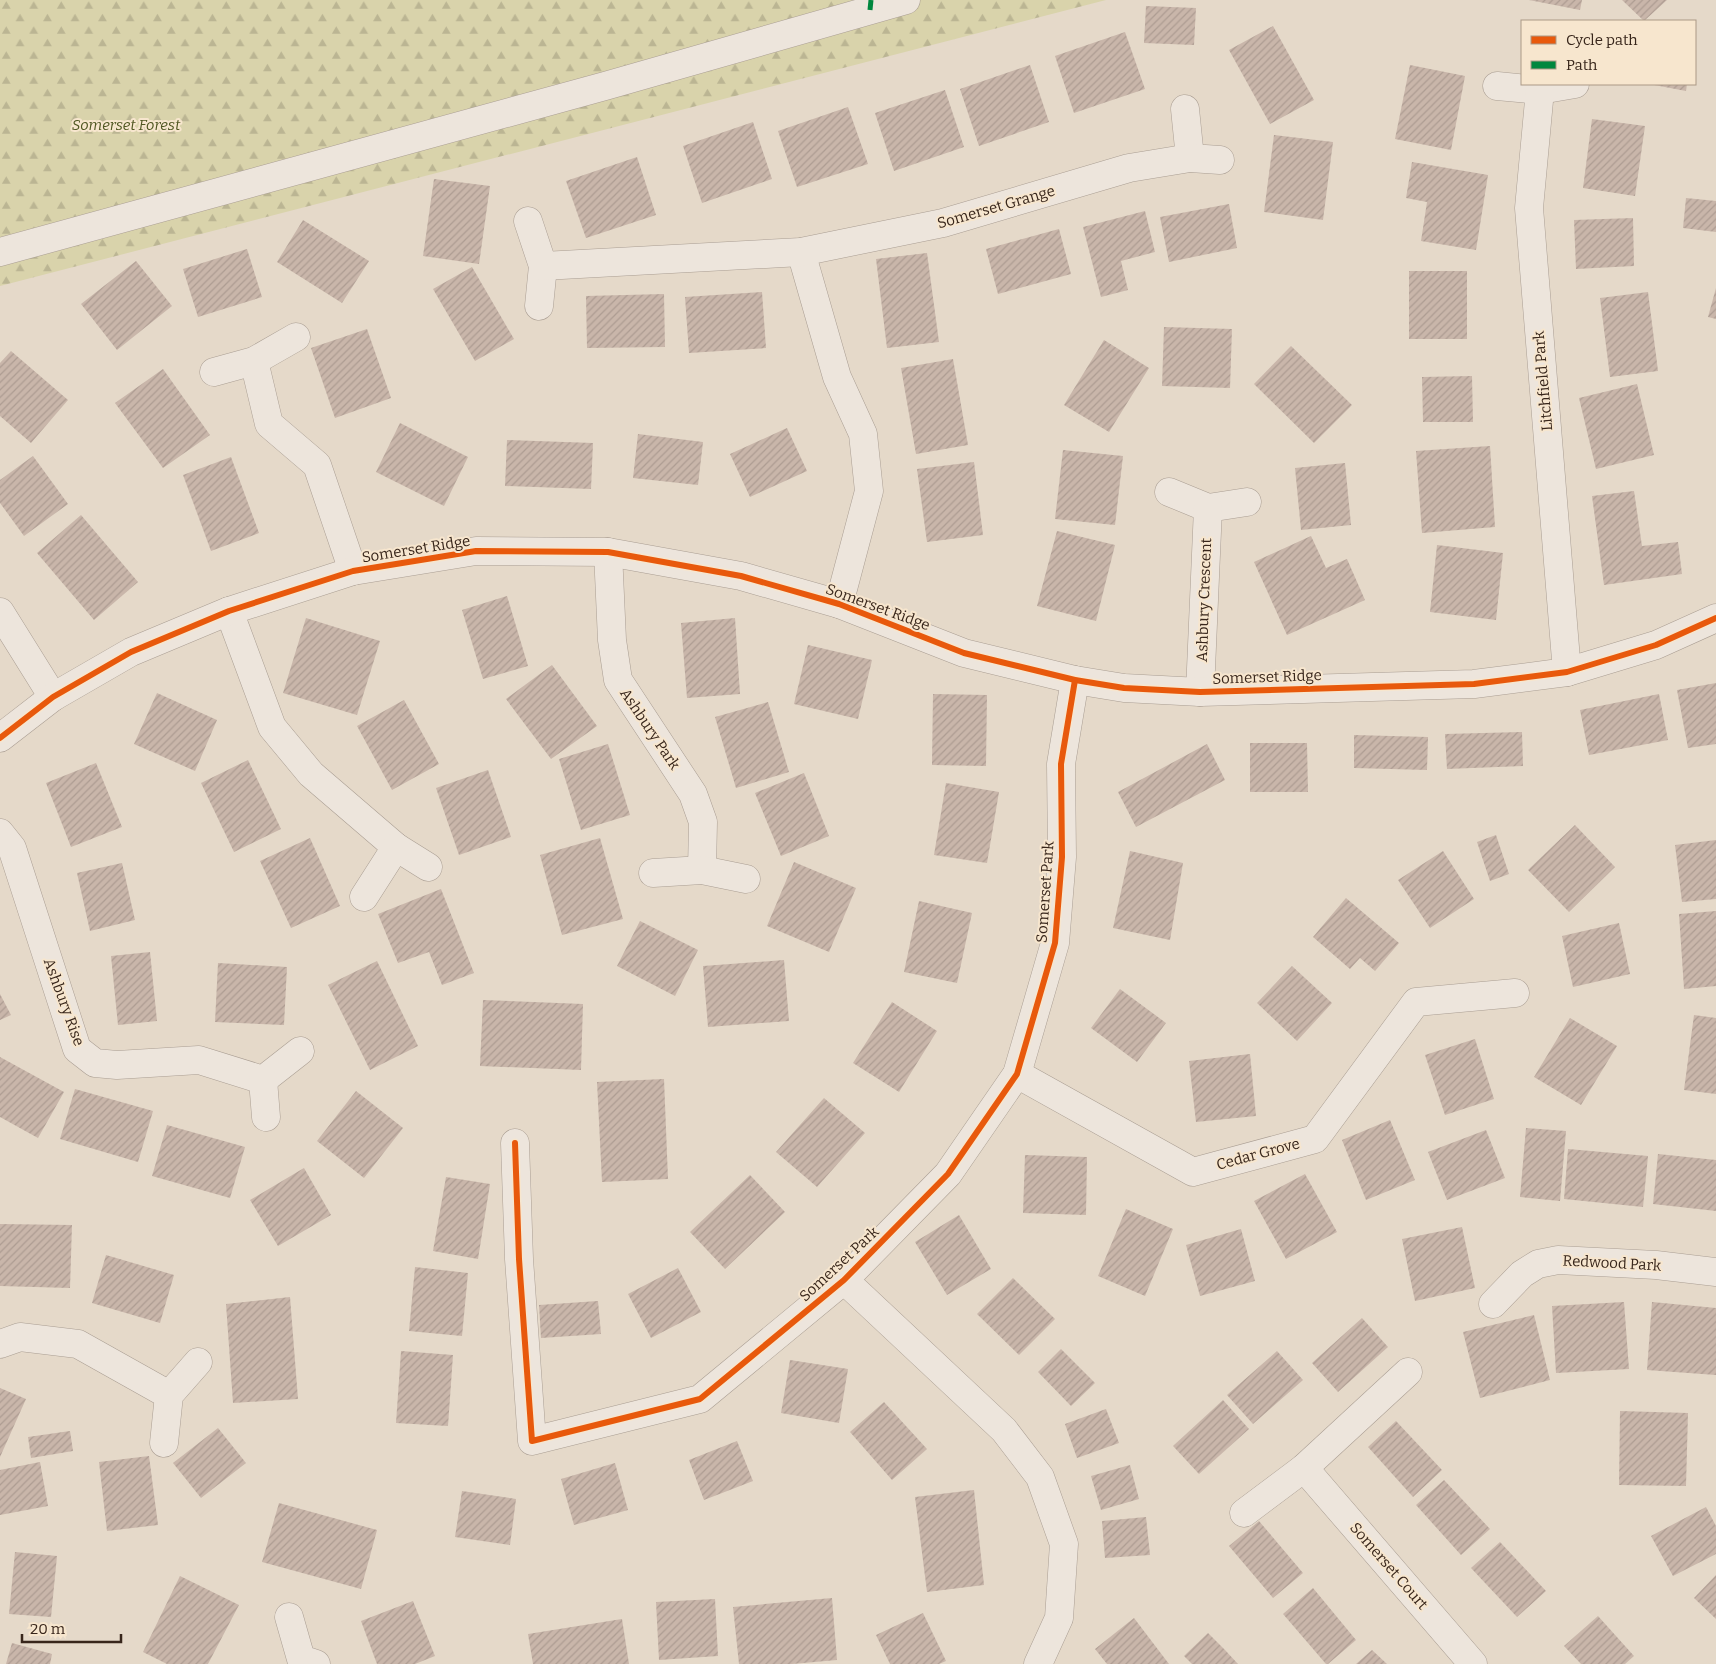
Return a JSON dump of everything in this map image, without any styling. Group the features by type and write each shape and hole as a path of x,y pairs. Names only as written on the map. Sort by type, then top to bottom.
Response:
{"street":[{"path":"0,252 605,86 906,0"},
{"path":"1497,86 1540,90 1569,85"},
{"name":"Litchfield Park","path":"1540,90 1529,208 1567,672"},
{"path":"1185,109 1190,158"},
{"name":"Somerset Grange","path":"543,266 801,252 942,223 1129,168 1190,158 1220,160"},
{"path":"528,222 543,266 539,306"},
{"path":"801,252 837,377 864,434 869,491 839,604"},
{"path":"214,372 254,361 296,338"},
{"path":"254,361 269,424 317,465 353,571"},
{"path":"1169,492 1208,508 1247,502"},
{"name":"Ashbury Crescent","path":"1200,692 1208,508"},
{"name":"Somerset Ridge","path":"0,738 53,697 131,652 228,611 353,571 476,551 608,552 741,576 839,604 964,653 1075,680 1124,688 1200,692 1474,684 1567,672 1656,645 1716,618"},
{"name":"Ashbury Park","path":"608,552 612,640 618,680 693,794 704,822 702,870"},
{"path":"228,611 272,727 311,774 396,847 428,866"},
{"path":"0,612 53,697"},
{"name":"Somerset Park","path":"516,1144 519,1259 532,1441 700,1399 844,1280 948,1174 1017,1074 1056,942 1062,857 1061,764 1075,680"},
{"name":"Ashbury Rise","path":"0,833 12,848 78,1049 95,1063 117,1065 199,1060 263,1080"},
{"path":"364,897 396,847"},
{"path":"654,873 702,870 746,879"},
{"name":"Cedar Grove","path":"1017,1074 1193,1172 1316,1139 1416,1002 1516,993"},
{"path":"266,1117 263,1080 300,1051"},
{"name":"Redwood Park","path":"1493,1304 1522,1274 1538,1264 1558,1260 1656,1265 1716,1272"},
{"name":"Somerset Park","path":"844,1280 1004,1430 1040,1477 1064,1544 1059,1618 1038,1664"},
{"path":"0,1344 20,1337 78,1344 169,1395"},
{"path":"164,1443 169,1395 198,1362"},
{"path":"1255,1506 1304,1468 1408,1372"},
{"name":"Somerset Court","path":"1304,1468 1473,1664"},
{"path":"289,1617 304,1662"}],"green space":[{"name":"Somerset Forest","path":"0,0 1106,0 0,286"}],"building":[{"path":"1529,0 1582,0 1580,10"},
{"path":"1622,0 1667,0 1645,20"},
{"path":"1146,6 1196,8 1194,45 1144,43"},
{"path":"1273,26 1314,100 1270,124 1229,50"},
{"path":"1125,32 1145,89 1074,113 1055,56"},
{"path":"1030,65 1049,122 979,146 960,89"},
{"path":"1410,65 1465,76 1451,150 1395,139"},
{"path":"1654,85 1687,85 1686,91"},
{"path":"945,90 964,147 894,171 875,113"},
{"path":"848,107 868,164 797,187 778,131"},
{"path":"1592,119 1645,126 1635,196 1583,188"},
{"path":"753,122 772,179 702,203 683,146"},
{"path":"1274,135 1333,142 1323,220 1264,212"},
{"path":"637,157 656,215 586,238 566,181"},
{"path":"1412,162 1488,175 1476,250 1421,241 1427,202 1406,198"},
{"path":"434,179 490,186 479,264 423,256"},
{"path":"1686,198 1716,201 1716,232 1683,228"},
{"path":"1229,204 1237,248 1169,262 1160,217"},
{"path":"1145,211 1155,252 1121,261 1128,290 1101,297 1083,227"},
{"path":"1633,218 1634,266 1576,269 1574,220"},
{"path":"303,220 369,261 342,303 277,262"},
{"path":"1059,229 1071,274 998,294 986,249"},
{"path":"247,249 262,297 198,317 183,269"},
{"path":"927,253 939,342 887,348 876,259"},
{"path":"136,261 172,306 117,350 81,304"},
{"path":"472,267 514,339 475,361 433,289"},
{"path":"1409,271 1467,271 1467,339 1409,339"},
{"path":"1716,288 1716,319 1708,317"},
{"path":"762,292 766,348 689,353 685,297"},
{"path":"1648,292 1658,371 1610,377 1600,298"},
{"path":"664,294 665,347 587,348 586,296"},
{"path":"1164,327 1232,329 1230,388 1162,386"},
{"path":"367,329 391,398 335,418 311,348"},
{"path":"1104,340 1149,368 1109,432 1064,405"},
{"path":"1291,346 1352,405 1314,443 1254,384"},
{"path":"11,351 68,400 31,443 0,416 0,363"},
{"path":"953,359 968,445 916,454 901,368"},
{"path":"163,369 210,435 163,468 115,403"},
{"path":"1472,376 1473,422 1423,422 1422,377"},
{"path":"1637,384 1654,455 1596,469 1579,398"},
{"path":"400,423 468,457 444,506 376,472"},
{"path":"787,428 807,471 750,497 730,454"},
{"path":"638,434 703,442 698,485 633,478"},
{"path":"507,440 593,443 591,489 505,486"},
{"path":"1490,446 1495,527 1422,533 1416,451"},
{"path":"1063,450 1123,456 1115,525 1055,519"},
{"path":"33,456 68,504 24,536 0,503 0,480"},
{"path":"231,457 259,533 211,551 183,475"},
{"path":"974,462 983,535 927,542 917,469"},
{"path":"1345,463 1351,525 1301,530 1295,468"},
{"path":"1634,491 1642,546 1678,542 1682,574 1604,585 1592,496"},
{"path":"81,515 138,582 94,620 37,553"},
{"path":"1057,531 1115,545 1096,621 1037,606"},
{"path":"1311,536 1326,568 1347,559 1365,600 1287,635 1254,562"},
{"path":"1437,545 1503,553 1496,620 1430,612"},
{"path":"507,596 528,666 483,679 462,610"},
{"path":"306,618 380,641 357,715 283,693"},
{"path":"735,618 740,694 687,698 681,623"},
{"path":"808,645 872,660 858,719 794,704"},
{"path":"552,665 597,726 551,759 506,699"},
{"path":"1716,683 1716,744 1688,748 1677,690"},
{"path":"157,693 217,720 195,771 134,744"},
{"path":"933,694 987,695 986,766 932,765"},
{"path":"1659,694 1668,740 1589,755 1580,710"},
{"path":"404,700 439,764 392,790 357,726"},
{"path":"768,702 789,772 736,788 715,717"},
{"path":"1522,732 1523,766 1447,769 1445,734"},
{"path":"1354,735 1428,737 1427,770 1354,768"},
{"path":"1250,743 1307,743 1308,792 1250,792"},
{"path":"608,744 630,815 581,830 559,759"},
{"path":"1207,744 1225,780 1136,827 1118,792"},
{"path":"248,760 281,829 234,852 201,783"},
{"path":"96,763 122,827 71,847 46,783"},
{"path":"488,770 511,837 459,855 436,788"},
{"path":"804,773 829,836 781,856 755,793"},
{"path":"946,783 999,792 987,863 934,855"},
{"path":"1575,825 1615,867 1569,912 1528,870"},
{"path":"1496,835 1509,874 1490,881 1477,842"},
{"path":"310,838 340,906 291,928 260,861"},
{"path":"600,838 623,919 562,935 540,855"},
{"path":"1716,840 1716,899 1682,902 1675,845"},
{"path":"1130,851 1183,863 1170,940 1113,928"},
{"path":"1443,851 1474,899 1430,928 1398,880"},
{"path":"794,862 856,888 829,952 767,926"},
{"path":"122,863 135,920 90,931 77,873"},
{"path":"441,889 474,973 442,985 429,952 398,963 378,914"},
{"path":"1346,898 1399,943 1375,971 1360,958 1350,969 1313,937"},
{"path":"919,901 972,913 957,983 904,972"},
{"path":"1716,911 1716,986 1684,989 1679,914"},
{"path":"640,921 698,950 675,996 617,966"},
{"path":"1619,923 1630,974 1573,987 1562,936"},
{"path":"150,952 157,1021 118,1025 111,956"},
{"path":"784,960 789,1021 708,1027 703,966"},
{"path":"377,961 418,1046 370,1070 328,985"},
{"path":"218,963 287,967 284,1025 215,1022"},
{"path":"1292,966 1332,1003 1297,1041 1257,1003"},
{"path":"1120,989 1166,1023 1137,1062 1091,1028"},
{"path":"0,994 11,1015 0,1020"},
{"path":"483,1000 583,1004 581,1070 480,1066"},
{"path":"892,1002 937,1031 899,1092 853,1063"},
{"path":"1694,1015 1716,1018 1716,1094 1684,1090"},
{"path":"1570,1018 1617,1046 1581,1105 1534,1077"},
{"path":"1475,1039 1494,1099 1445,1115 1425,1055"},
{"path":"1250,1054 1256,1116 1196,1122 1189,1061"},
{"path":"0,1057 64,1092 38,1138 0,1117"},
{"path":"664,1079 668,1179 602,1182 597,1082"},
{"path":"75,1089 153,1111 138,1162 60,1139"},
{"path":"356,1091 403,1128 364,1178 317,1141"},
{"path":"824,1098 865,1133 817,1187 776,1152"},
{"path":"1390,1120 1415,1180 1366,1200 1342,1140"},
{"path":"167,1125 245,1147 230,1198 152,1176"},
{"path":"1526,1128 1566,1131 1560,1201 1520,1197"},
{"path":"1486,1130 1505,1178 1447,1200 1428,1152"},
{"path":"1568,1149 1648,1156 1643,1207 1564,1199"},
{"path":"1658,1154 1716,1160 1716,1211 1653,1204"},
{"path":"1025,1155 1087,1157 1086,1215 1023,1213"},
{"path":"304,1168 331,1215 278,1246 250,1200"},
{"path":"1305,1174 1337,1232 1286,1259 1254,1201"},
{"path":"750,1175 785,1212 725,1269 690,1232"},
{"path":"446,1177 490,1184 478,1259 433,1251"},
{"path":"1126,1209 1173,1229 1145,1296 1098,1276"},
{"path":"959,1215 991,1269 947,1295 915,1242"},
{"path":"0,1224 72,1225 70,1288 0,1286"},
{"path":"1462,1227 1475,1288 1415,1301 1402,1239"},
{"path":"1241,1229 1255,1281 1200,1296 1186,1245"},
{"path":"106,1255 174,1275 160,1323 92,1303"},
{"path":"415,1267 468,1273 462,1336 409,1331"},
{"path":"678,1268 701,1312 651,1338 628,1294"},
{"path":"1013,1278 1055,1319 1019,1355 977,1314"},
{"path":"290,1297 298,1399 233,1403 226,1304"},
{"path":"598,1301 601,1334 541,1338 539,1305"},
{"path":"1624,1302 1629,1369 1556,1373 1552,1306"},
{"path":"1652,1302 1716,1308 1716,1375 1647,1370"},
{"path":"1534,1315 1550,1380 1480,1398 1463,1332"},
{"path":"1362,1318 1388,1347 1338,1392 1312,1363"},
{"path":"1061,1349 1095,1383 1071,1406 1038,1372"},
{"path":"401,1351 453,1355 448,1426 396,1423"},
{"path":"1277,1351 1303,1380 1253,1424 1227,1395"},
{"path":"790,1360 848,1369 839,1423 781,1413"},
{"path":"0,1388 26,1399 0,1457"},
{"path":"1223,1400 1249,1429 1199,1474 1173,1446"},
{"path":"884,1402 927,1449 892,1480 850,1432"},
{"path":"1106,1409 1119,1443 1077,1458 1065,1424"},
{"path":"1620,1411 1688,1413 1686,1486 1619,1485"},
{"path":"1396,1421 1442,1470 1413,1497 1368,1447"},
{"path":"218,1428 246,1463 201,1498 173,1463"},
{"path":"70,1431 73,1451 31,1458 28,1437"},
{"path":"737,1441 753,1481 704,1500 689,1460"},
{"path":"149,1456 158,1525 107,1531 99,1462"},
{"path":"40,1462 48,1506 0,1515 0,1470"},
{"path":"615,1463 628,1510 574,1525 561,1479"},
{"path":"1130,1465 1139,1499 1101,1510 1091,1476"},
{"path":"1444,1480 1490,1529 1461,1555 1416,1505"},
{"path":"974,1490 984,1585 927,1592 915,1497"},
{"path":"462,1491 516,1499 510,1545 455,1537"},
{"path":"279,1503 377,1530 361,1589 262,1562"},
{"path":"1706,1507 1716,1526 1716,1554 1673,1576 1651,1536"},
{"path":"1146,1517 1150,1555 1105,1558 1102,1521"},
{"path":"1259,1521 1303,1573 1273,1598 1229,1546"},
{"path":"1500,1542 1546,1591 1517,1617 1471,1568"},
{"path":"15,1552 57,1556 51,1617 9,1614"},
{"path":"1716,1575 1716,1619 1694,1598"},
{"path":"180,1576 239,1605 208,1664 167,1664 143,1652"},
{"path":"1313,1588 1356,1640 1328,1664 1283,1614"},
{"path":"832,1598 837,1660 792,1664 739,1664 733,1607"},
{"path":"715,1599 718,1656 659,1660 656,1602"},
{"path":"413,1601 435,1656 415,1664 377,1664 361,1621"},
{"path":"923,1613 946,1661 939,1664 890,1664 876,1635"},
{"path":"1598,1616 1634,1656 1625,1664 1581,1664 1564,1646"},
{"path":"1134,1618 1169,1664 1107,1664 1095,1649"},
{"path":"622,1619 629,1664 533,1664 528,1634"},
{"path":"1208,1633 1238,1664 1192,1664 1184,1656"},
{"path":"12,1643 52,1654 50,1664 6,1664"},
{"path":"1372,1650 1387,1664 1356,1664"}],"marked path":[{"path":"870,10 871,0"}],"cycle path":[{"path":"0,738 53,697 131,652 229,611 353,571 476,551 608,552 741,576 839,604 964,653 1075,680 1124,688 1200,692 1474,684 1567,672 1656,645 1716,618"},
{"path":"515,1143 519,1259 532,1441 700,1399 844,1280 948,1174 1017,1074 1055,943 1062,857 1061,764 1075,680"}]}
